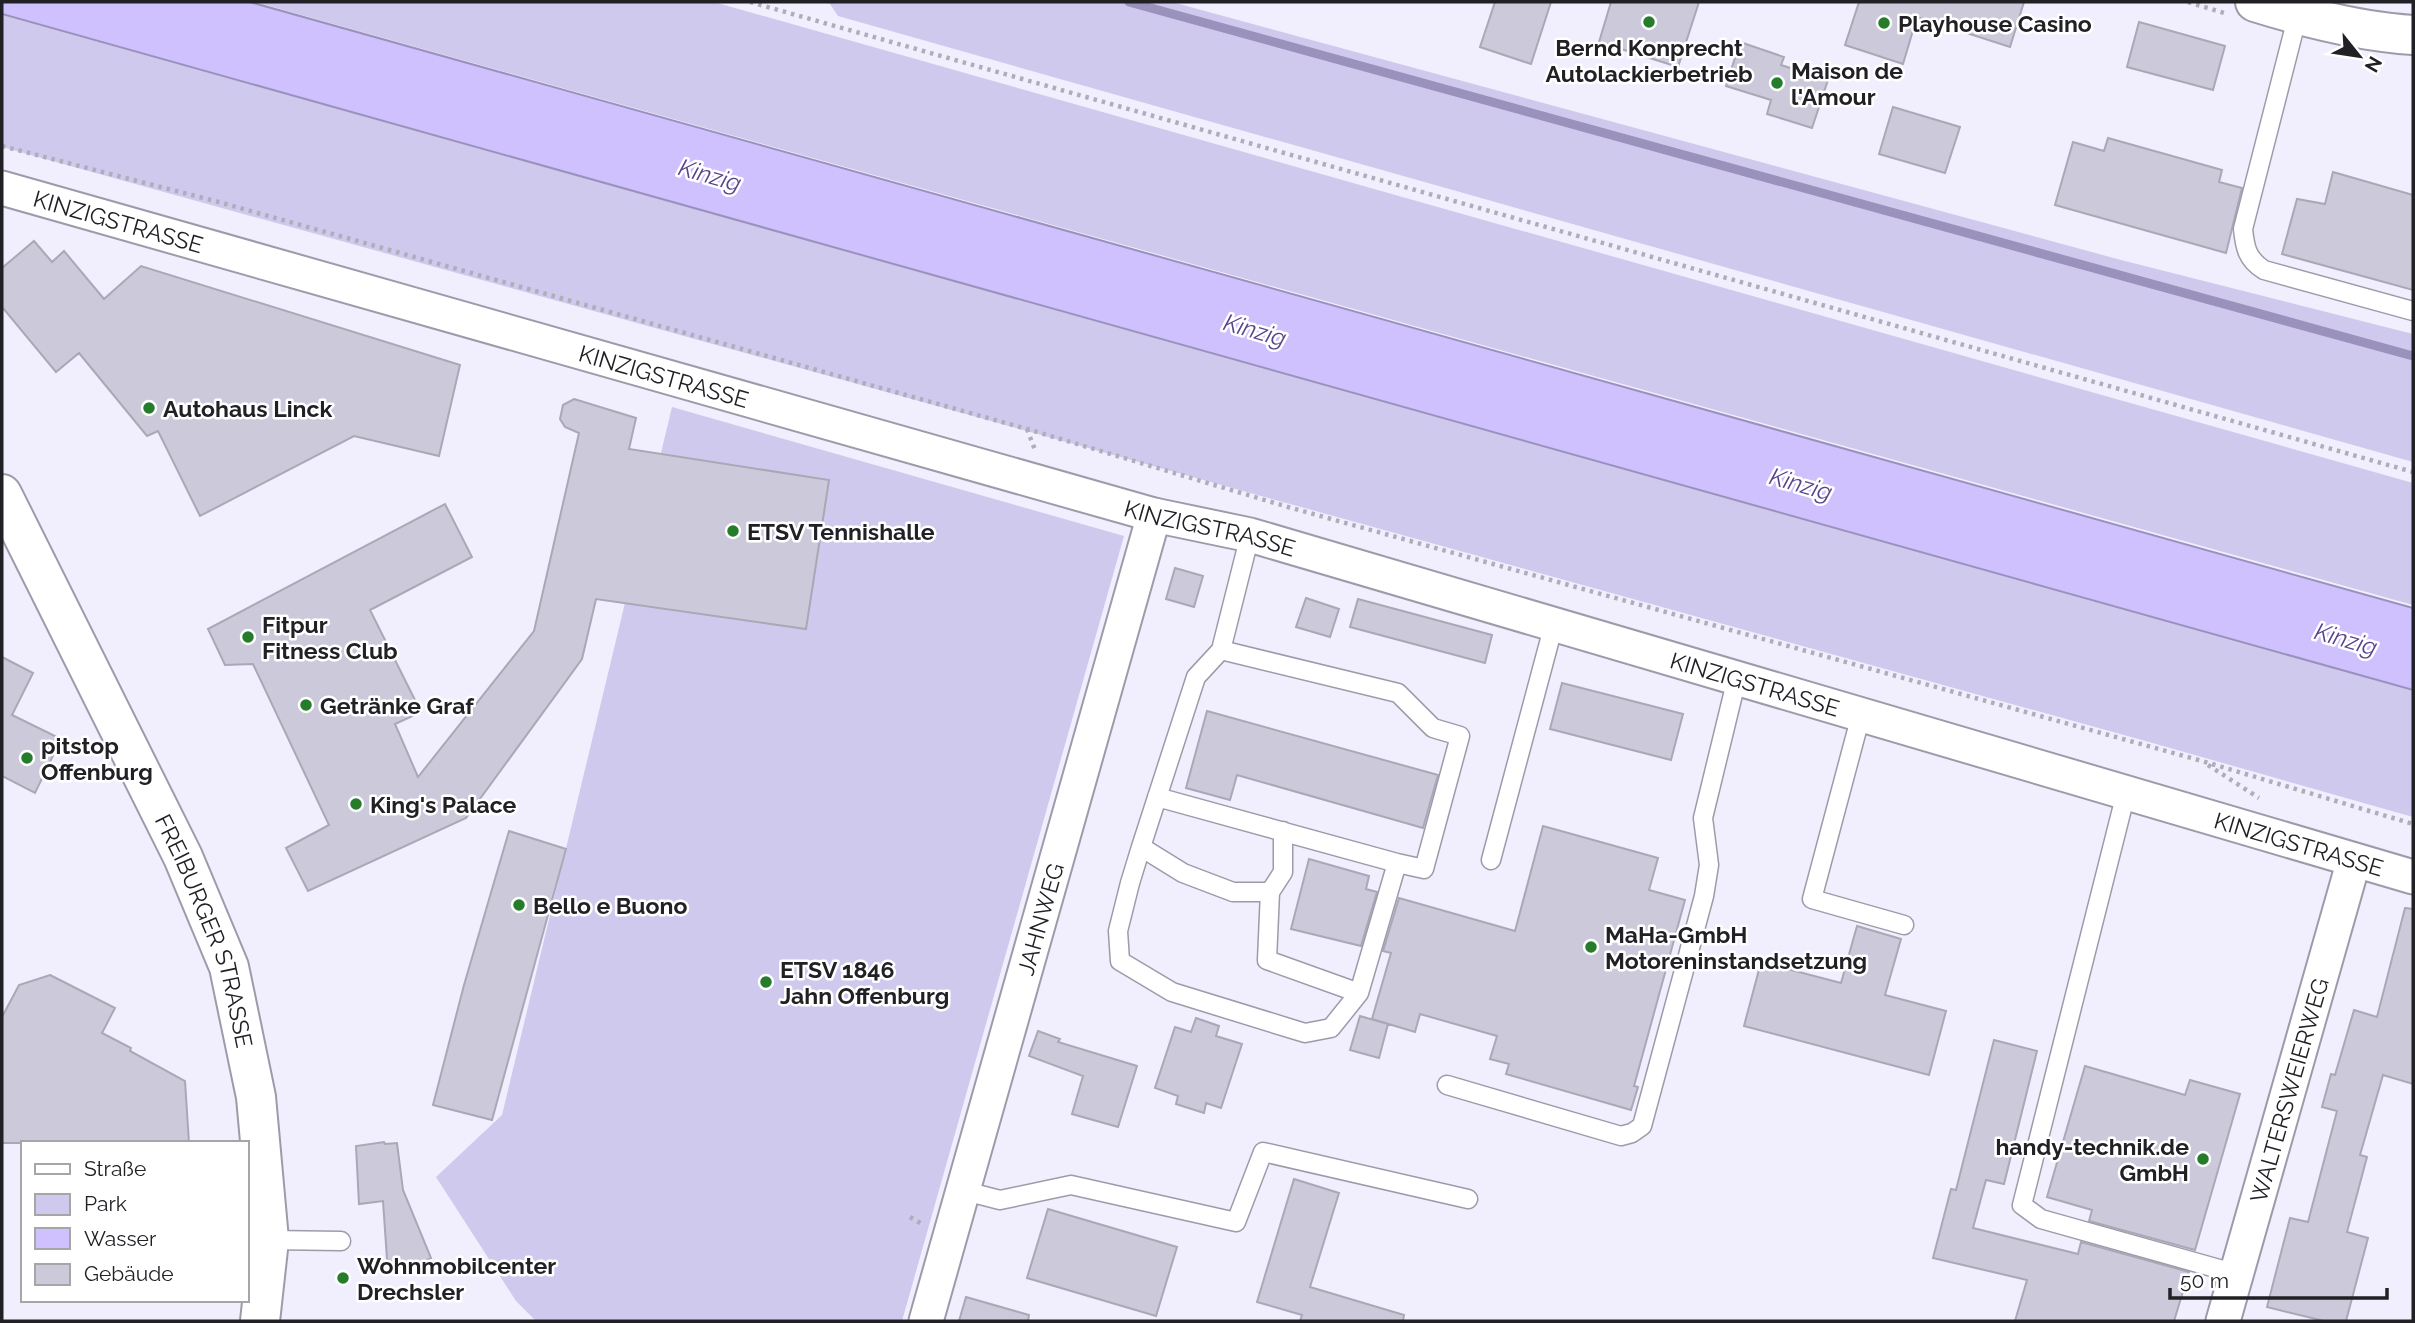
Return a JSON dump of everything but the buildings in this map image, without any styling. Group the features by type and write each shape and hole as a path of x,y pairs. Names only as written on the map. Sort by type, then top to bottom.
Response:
{"main road":[{"path":"2255,2 2389,34 2413,36"},
{"name":"FREIBURGER STRASSE","path":"2,494 183,857 229,967 256,1097 269,1240 260,1321"}],"street":[{"name":"KINZIGSTRASSE","path":"2,188 1154,515 1250,535 2413,877"},
{"name":"JAHNWEG","path":"926,1321 1154,515"},
{"name":"WALTERSWEIERWEG","path":"2223,1321 2354,860"}],"lane":[{"path":"2298,14 2243,229 2245,249 2253,263 2264,270 2413,311"},
{"path":"1250,535 1221,650 1196,677 1130,883 1118,932 1120,961 1172,992 1305,1033 1331,1028 1359,993 1397,863"},
{"path":"1491,860 1554,624"},
{"path":"1157,797 1424,869 1460,736 1433,728 1398,693 1221,650"},
{"path":"1447,1085 1621,1136 1642,1126 1704,896 1709,865 1703,818 1737,678"},
{"path":"1861,715 1812,899 1905,925"},
{"path":"2126,793 2022,1205 2041,1219 2237,1273"},
{"path":"1283,831 1283,872 1270,892 1267,960 1359,993"},
{"path":"1141,847 1183,873 1233,892 1270,892"},
{"path":"961,1190 1000,1200 1071,1185 1236,1222 1263,1152 1468,1199"},
{"path":"269,1240 341,1241"}],"path":[{"path":"750,2 2413,472"},
{"path":"2,146 215,201 1013,425 1288,507 2203,761 2413,824"}],"green space":[{"path":"255,2 714,2 2413,483 2413,605"},
{"path":"820,2 1172,2 2121,260 2413,334 2413,462 838,16 830,4"},
{"path":"2,15 2413,690 2413,817 2,147"},
{"name":"ETSV 1846 Jahn Offenburg","path":"672,407 1124,536 902,1321 536,1321 516,1301 436,1177 502,1115"}],"water":[{"name":"Kinzig","path":"2,2 250,2 2413,608 2413,690 2,14"}],"waterway":[{"path":"1129,2 2413,356"}],"place":[{"name":"Bernd Konprecht Autolackierbetrieb","path":"1649,22"},
{"name":"Playhouse Casino","path":"1884,23"},
{"name":"Maison de l'Amour","path":"1777,83"},
{"name":"Autohaus Linck","path":"149,408"},
{"name":"ETSV Tennishalle","path":"733,531"},
{"name":"Fitpur Fitness Club","path":"248,637"},
{"name":"Getränke Graf","path":"306,705"},
{"name":"pitstop Offenburg","path":"27,758"},
{"name":"King's Palace","path":"356,804"},
{"name":"Bello e Buono","path":"519,905"},
{"name":"MaHa-GmbH Motoreninstandsetzung","path":"1591,947"},
{"name":"ETSV 1846 Jahn Offenburg","path":"766,982"},
{"name":"handy-technik.de GmbH","path":"2203,1159"},
{"name":"Wohnmobilcenter Drechsler","path":"343,1278"}]}
